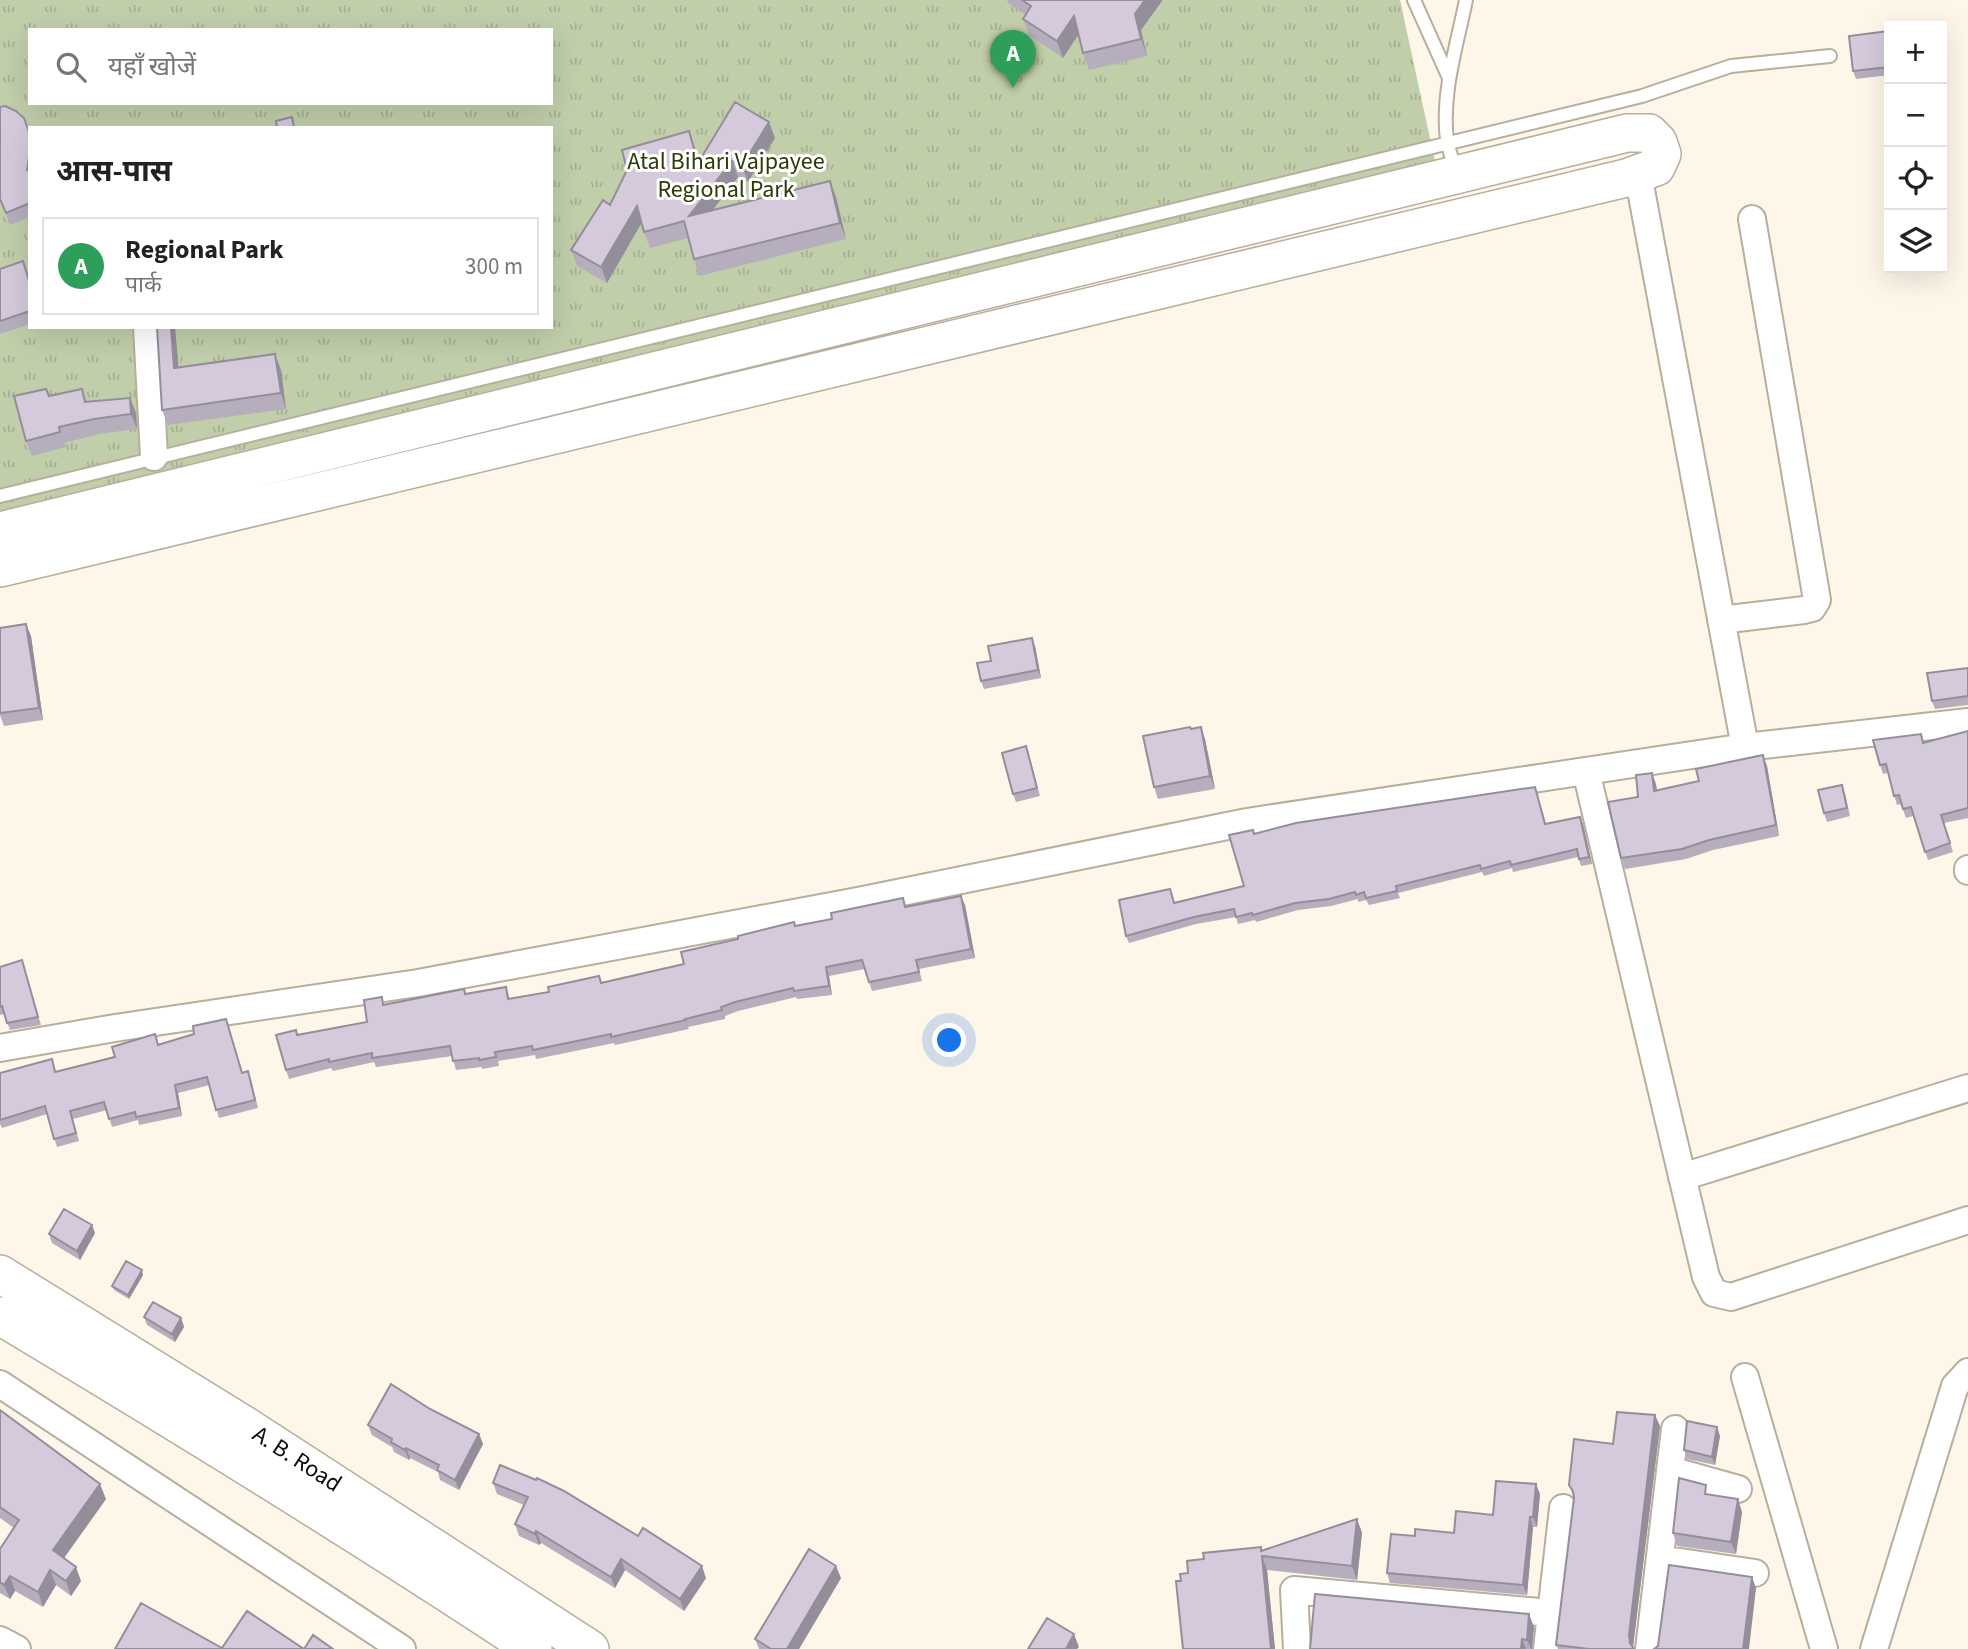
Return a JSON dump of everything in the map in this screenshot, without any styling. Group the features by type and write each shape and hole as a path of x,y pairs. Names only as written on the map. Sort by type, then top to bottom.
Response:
{"street":[{"path":"0,531 1452,159 1627,133 1649,133 1658,142 1662,154 1656,167 1638,174 0,568"},
{"path":"1638,174 1745,747"},
{"path":"1721,620 1804,611 1812,608 1817,600 1752,219"},
{"path":"147,329 153,457"},
{"path":"0,1048 418,983 871,898 1247,822 1745,747 1968,722"},
{"path":"1586,771 1706,1277 1714,1293 1731,1297 1968,1220"},
{"path":"1682,1177 1968,1088"},
{"name":"A. B. Road","path":"0,1274 250,1428 590,1649"},
{"name":"A. B. Road","path":"0,1315 227,1452 396,1558 533,1649"},
{"path":"1874,1649 1955,1386 1968,1372"},
{"path":"1745,1377 1824,1649"},
{"path":"0,1384 402,1649"},
{"path":"1649,1649 1675,1429"},
{"path":"1670,1470 1738,1489"},
{"path":"1547,1649 1563,1508"},
{"path":"1660,1559 1755,1573"},
{"path":"1297,1649 1294,1590 1551,1613"},
{"path":"0,1640 17,1649"}],"lane":[{"path":"1414,0 1450,78"},
{"path":"1452,159 1446,128 1450,78 1466,0"},
{"path":"0,496 153,457 1452,159 1731,66 1830,56"}],"green space":[{"name":"Atal Bihari Vajpayee Regional Park","path":"0,0 1400,0 1439,180 0,517"}],"building":[{"path":"1022,0 1145,0 1135,14 1141,39 1083,53 1074,16 1057,41 1023,19 1031,6"},
{"path":"1884,32 1884,68 1853,71 1849,36"},
{"path":"735,102 769,122 742,166 732,161 689,216 830,181 840,223 694,259 684,221 644,232 637,206 601,267 571,250 603,200 610,205 627,170 622,150 689,131 698,163"},
{"path":"5,106 16,111 24,118 28,129 28,204 6,213 0,199 0,107"},
{"path":"292,117 294,126 277,126 276,121"},
{"path":"23,261 28,277 28,312 0,321 0,269"},
{"path":"157,329 171,329 174,368 275,354 281,393 162,410"},
{"path":"46,389 49,396 82,389 85,402 130,398 131,414 59,427 60,432 26,441 14,396"},
{"path":"26,624 39,708 0,713 0,628"},
{"path":"1032,638 1038,670 981,681 977,663 991,661 988,646"},
{"path":"1968,668 1968,696 1932,701 1927,673"},
{"path":"1201,727 1210,776 1154,787 1143,736"},
{"path":"1968,731 1968,808 1941,815 1950,843 1925,852 1911,807 1903,809 1899,795 1894,796 1886,764 1880,765 1873,740 1921,734 1923,743"},
{"path":"1026,746 1037,788 1013,794 1002,753"},
{"path":"1763,755 1776,825 1682,849 1621,858 1608,802 1638,797 1636,775 1652,773 1654,791 1699,781 1696,769"},
{"path":"1842,785 1847,808 1824,813 1818,790"},
{"path":"1535,787 1545,824 1580,817 1589,857 1579,859 1577,849 1511,865 1510,861 1481,869 1480,865 1396,886 1397,891 1366,898 1364,892 1356,895 1355,892 1236,917 1234,909 1126,936 1119,900 1170,889 1174,903 1244,886 1229,835 1253,830 1254,834 1296,823"},
{"path":"961,896 971,949 916,960 919,972 869,982 862,960 826,967 829,986 794,991 793,988 735,1002 721,1007 722,1010 686,1020 611,1037 611,1034 533,1050 532,1046 495,1052 496,1057 479,1060 453,1061 450,1046 372,1058 372,1053 329,1062 329,1059 286,1070 276,1035 296,1030 297,1035 367,1022 364,1000 382,997 383,1005 464,989 465,994 506,987 508,999 549,992 548,987 599,976 601,983 684,964 681,952 794,922 795,926 832,919 831,913 903,898 905,907"},
{"path":"22,960 38,1017 7,1023 2,1006 0,1007 0,967"},
{"path":"226,1019 242,1073 248,1071 255,1100 216,1110 207,1077 175,1085 179,1108 136,1117 135,1112 109,1119 104,1102 70,1111 76,1133 54,1139 45,1106 0,1120 0,1073 52,1059 55,1072 115,1057 112,1047 155,1034 158,1045 194,1034 193,1026"},
{"path":"64,1209 92,1225 77,1251 49,1234"},
{"path":"126,1261 142,1270 128,1295 112,1286"},
{"path":"153,1302 181,1318 172,1334 144,1317"},
{"path":"391,1384 430,1409 479,1434 455,1480 437,1470 439,1465 406,1448 405,1450 368,1425"},
{"path":"0,1410 100,1484 53,1550 76,1567 66,1581 50,1570 38,1592 10,1576 4,1585 0,1582 0,1549 19,1520 0,1507"},
{"path":"1617,1412 1655,1415 1629,1635 1634,1649 1589,1649 1556,1645 1574,1498 1569,1485 1574,1439 1613,1444"},
{"path":"1687,1421 1717,1427 1712,1457 1684,1450"},
{"path":"500,1465 564,1491 638,1536 643,1528 702,1566 680,1599 621,1559 611,1577 536,1531 535,1534 515,1524 528,1497 493,1483"},
{"path":"1679,1478 1706,1485 1705,1494 1738,1499 1731,1542 1673,1533"},
{"path":"1496,1481 1536,1484 1523,1585 1387,1573 1391,1534 1415,1536 1415,1529 1454,1533 1456,1511 1493,1515"},
{"path":"1357,1519 1352,1566 1262,1556 1271,1649 1183,1649 1176,1581 1181,1581 1180,1574 1188,1573 1187,1561 1204,1559 1203,1553 1261,1547 1261,1551"},
{"path":"809,1549 836,1566 787,1649 771,1649 755,1639"},
{"path":"1669,1565 1752,1577 1743,1649 1654,1649 1658,1646"},
{"path":"1315,1594 1529,1614 1527,1640 1522,1639 1521,1649 1310,1649"},
{"path":"141,1603 222,1648 247,1611 304,1649 115,1649"},
{"path":"1047,1618 1074,1634 1066,1649 1028,1649"},
{"path":"313,1635 333,1649 304,1649"}],"place":[{"name":"Regional Park","path":"1013,88"}]}
